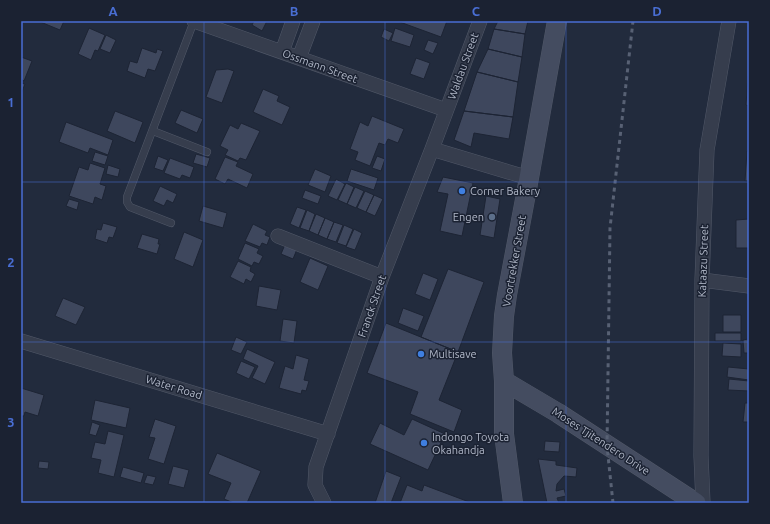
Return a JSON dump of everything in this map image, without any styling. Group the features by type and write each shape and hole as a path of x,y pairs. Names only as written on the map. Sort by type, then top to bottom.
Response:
{"main road":[{"name":"Voortrekker Street","path":"513,503 504,434 504,381 502,353 504,316 557,21"},
{"name":"Moses Tjitendero Drive","path":"504,381 696,503"}],"street":[{"name":"Ossmann Street","path":"194,21 446,110"},
{"path":"282,52 293,21"},
{"path":"299,58 314,21"},
{"name":"Waldau Street","path":"446,110 480,21"},
{"name":"Kataazu Street","path":"703,503 700,456 702,280 707,150 729,21"},
{"name":"Franck Street","path":"324,503 315,486 316,467 382,277 446,110"},
{"path":"432,149 529,178"},
{"path":"278,236 382,277"},
{"path":"702,280 749,286"},
{"name":"Water Road","path":"21,341 328,434"}],"lane":[{"path":"171,223 130,207 126,202 126,197 153,131 194,21"},
{"path":"153,131 207,152"}],"building":[{"path":"38,21 64,21 60,30"},
{"path":"254,21 267,21 262,31 252,25"},
{"path":"397,21 447,21 441,37"},
{"path":"498,21 528,21 525,34 494,29"},
{"path":"89,28 105,35 98,51 95,50 91,60 78,54"},
{"path":"395,28 414,35 410,47 391,41"},
{"path":"384,29 393,33 389,41 381,37"},
{"path":"494,29 525,34 522,57 488,49"},
{"path":"106,35 116,40 110,53 100,49"},
{"path":"428,40 438,43 433,54 424,50"},
{"path":"142,48 156,53 157,49 163,51 155,71 148,69 145,78 127,71 130,61 137,63"},
{"path":"488,49 522,57 518,82 477,72"},
{"path":"21,57 32,61 24,81 21,79"},
{"path":"416,58 430,63 424,79 410,74"},
{"path":"228,69 234,71 222,103 206,97 216,70"},
{"path":"477,72 518,82 513,117 464,111"},
{"path":"749,76 749,106 746,105"},
{"path":"21,83 25,84 21,94"},
{"path":"263,89 279,96 277,101 290,107 282,125 253,112"},
{"path":"181,110 203,119 197,133 175,123"},
{"path":"115,111 143,122 135,143 107,131"},
{"path":"464,111 513,117 509,139 474,133 471,147 454,140"},
{"path":"372,116 404,129 398,143 388,139 385,145 379,143 370,166 355,160 358,152 350,149 360,122 368,126"},
{"path":"66,122 113,140 108,155 90,148 88,153 59,142"},
{"path":"241,123 260,131 246,160 240,158 238,161 225,155 228,150 220,146 230,125 238,129"},
{"path":"747,151 749,151 749,181 745,181"},
{"path":"95,152 108,156 105,165 92,161"},
{"path":"196,154 210,158 207,167 193,163"},
{"path":"158,156 168,160 163,171 154,168"},
{"path":"377,156 385,159 381,171 372,168"},
{"path":"225,157 238,162 236,166 253,174 247,188 228,179 225,184 215,179"},
{"path":"170,158 194,167 190,178 182,175 180,179 164,173"},
{"path":"90,163 105,168 100,184 106,186 102,200 95,197 93,204 69,196 79,167 88,170"},
{"path":"108,165 120,169 118,177 106,174"},
{"path":"315,169 331,176 325,192 308,185"},
{"path":"351,169 378,178 374,190 347,181"},
{"path":"443,177 473,183 462,236 440,231 448,194 437,192"},
{"path":"336,179 345,184 337,200 328,196"},
{"path":"346,183 354,187 347,204 338,200"},
{"path":"160,186 177,194 173,203 167,200 164,206 153,201"},
{"path":"355,187 364,191 356,208 347,204"},
{"path":"305,190 321,196 318,204 302,198"},
{"path":"365,191 374,195 366,212 357,208"},
{"path":"374,195 383,199 375,216 366,212"},
{"path":"486,196 500,199 494,238 480,235"},
{"path":"69,199 79,202 77,210 66,206"},
{"path":"203,206 227,213 223,228 199,221"},
{"path":"297,207 306,210 299,228 290,224"},
{"path":"307,210 315,214 309,231 300,228"},
{"path":"316,214 325,218 318,235 309,231"},
{"path":"325,218 334,222 327,239 318,235"},
{"path":"749,219 749,248 736,248 736,220"},
{"path":"334,222 343,225 336,242 327,239"},
{"path":"103,223 117,227 113,238 109,237 107,243 95,239 97,229 101,230"},
{"path":"253,224 267,231 265,235 270,237 267,245 262,243 260,247 245,241"},
{"path":"344,225 353,229 346,246 337,243"},
{"path":"354,229 362,233 355,250 346,247"},
{"path":"184,232 203,240 193,267 174,259"},
{"path":"142,234 159,239 158,244 160,244 157,254 137,248"},
{"path":"286,242 298,247 293,259 281,254"},
{"path":"245,243 259,249 257,253 263,256 259,264 254,262 252,266 238,259"},
{"path":"310,258 328,266 318,290 300,282"},
{"path":"238,261 251,267 250,271 255,274 251,282 246,279 244,284 230,277"},
{"path":"448,269 484,282 458,352 421,337"},
{"path":"423,273 438,279 430,300 415,294"},
{"path":"259,286 281,290 277,310 256,306"},
{"path":"63,298 85,307 76,325 55,316"},
{"path":"403,308 424,316 418,331 398,323"},
{"path":"723,315 741,315 741,332 723,332"},
{"path":"283,319 297,321 294,343 280,341"},
{"path":"386,323 458,352 439,400 462,410 454,432 410,414 418,392 367,373"},
{"path":"715,333 741,333 741,341 715,341"},
{"path":"236,337 247,342 241,354 231,350"},
{"path":"748,339 748,353 744,353 743,340"},
{"path":"723,343 741,344 741,357 722,356"},
{"path":"247,349 275,362 265,384 252,378 258,366 243,359"},
{"path":"296,355 309,359 304,380 309,381 306,391 302,390 301,394 279,388 285,366 293,369"},
{"path":"241,361 255,367 249,379 236,373"},
{"path":"728,367 749,369 749,380 727,377"},
{"path":"729,379 749,381 749,391 728,390"},
{"path":"21,388 44,395 38,416 25,412 24,416 21,416"},
{"path":"95,400 130,408 126,428 91,420"},
{"path":"745,403 749,403 749,422 743,422"},
{"path":"155,419 176,426 164,464 148,459 155,438 149,437"},
{"path":"412,419 445,434 428,470 370,444 380,423 404,435"},
{"path":"92,422 100,425 96,436 89,434"},
{"path":"108,431 124,435 114,477 98,473 101,460 91,458 95,442 105,444"},
{"path":"545,441 560,442 559,452 544,451"},
{"path":"217,453 261,471 247,503 234,503 224,499 231,483 208,474"},
{"path":"538,459 556,461 556,465 577,468 576,477 564,476 557,484 556,491 564,489 566,496 557,498 559,503 547,503"},
{"path":"39,461 49,462 48,469 38,468"},
{"path":"173,466 189,470 184,488 168,484"},
{"path":"123,467 144,473 141,483 120,477"},
{"path":"386,471 401,477 391,503 375,503"},
{"path":"147,475 156,477 153,485 144,483"},
{"path":"407,485 422,491 424,485 472,503 400,503"}],"railway":[{"path":"613,503 607,446 610,228 633,21"}],"place":[{"name":"Corner Bakery","path":"462,191"},
{"name":"Engen","path":"492,217"},
{"name":"Multisave","path":"421,354"},
{"name":"Indongo Toyota Okahandja","path":"424,443"}]}
